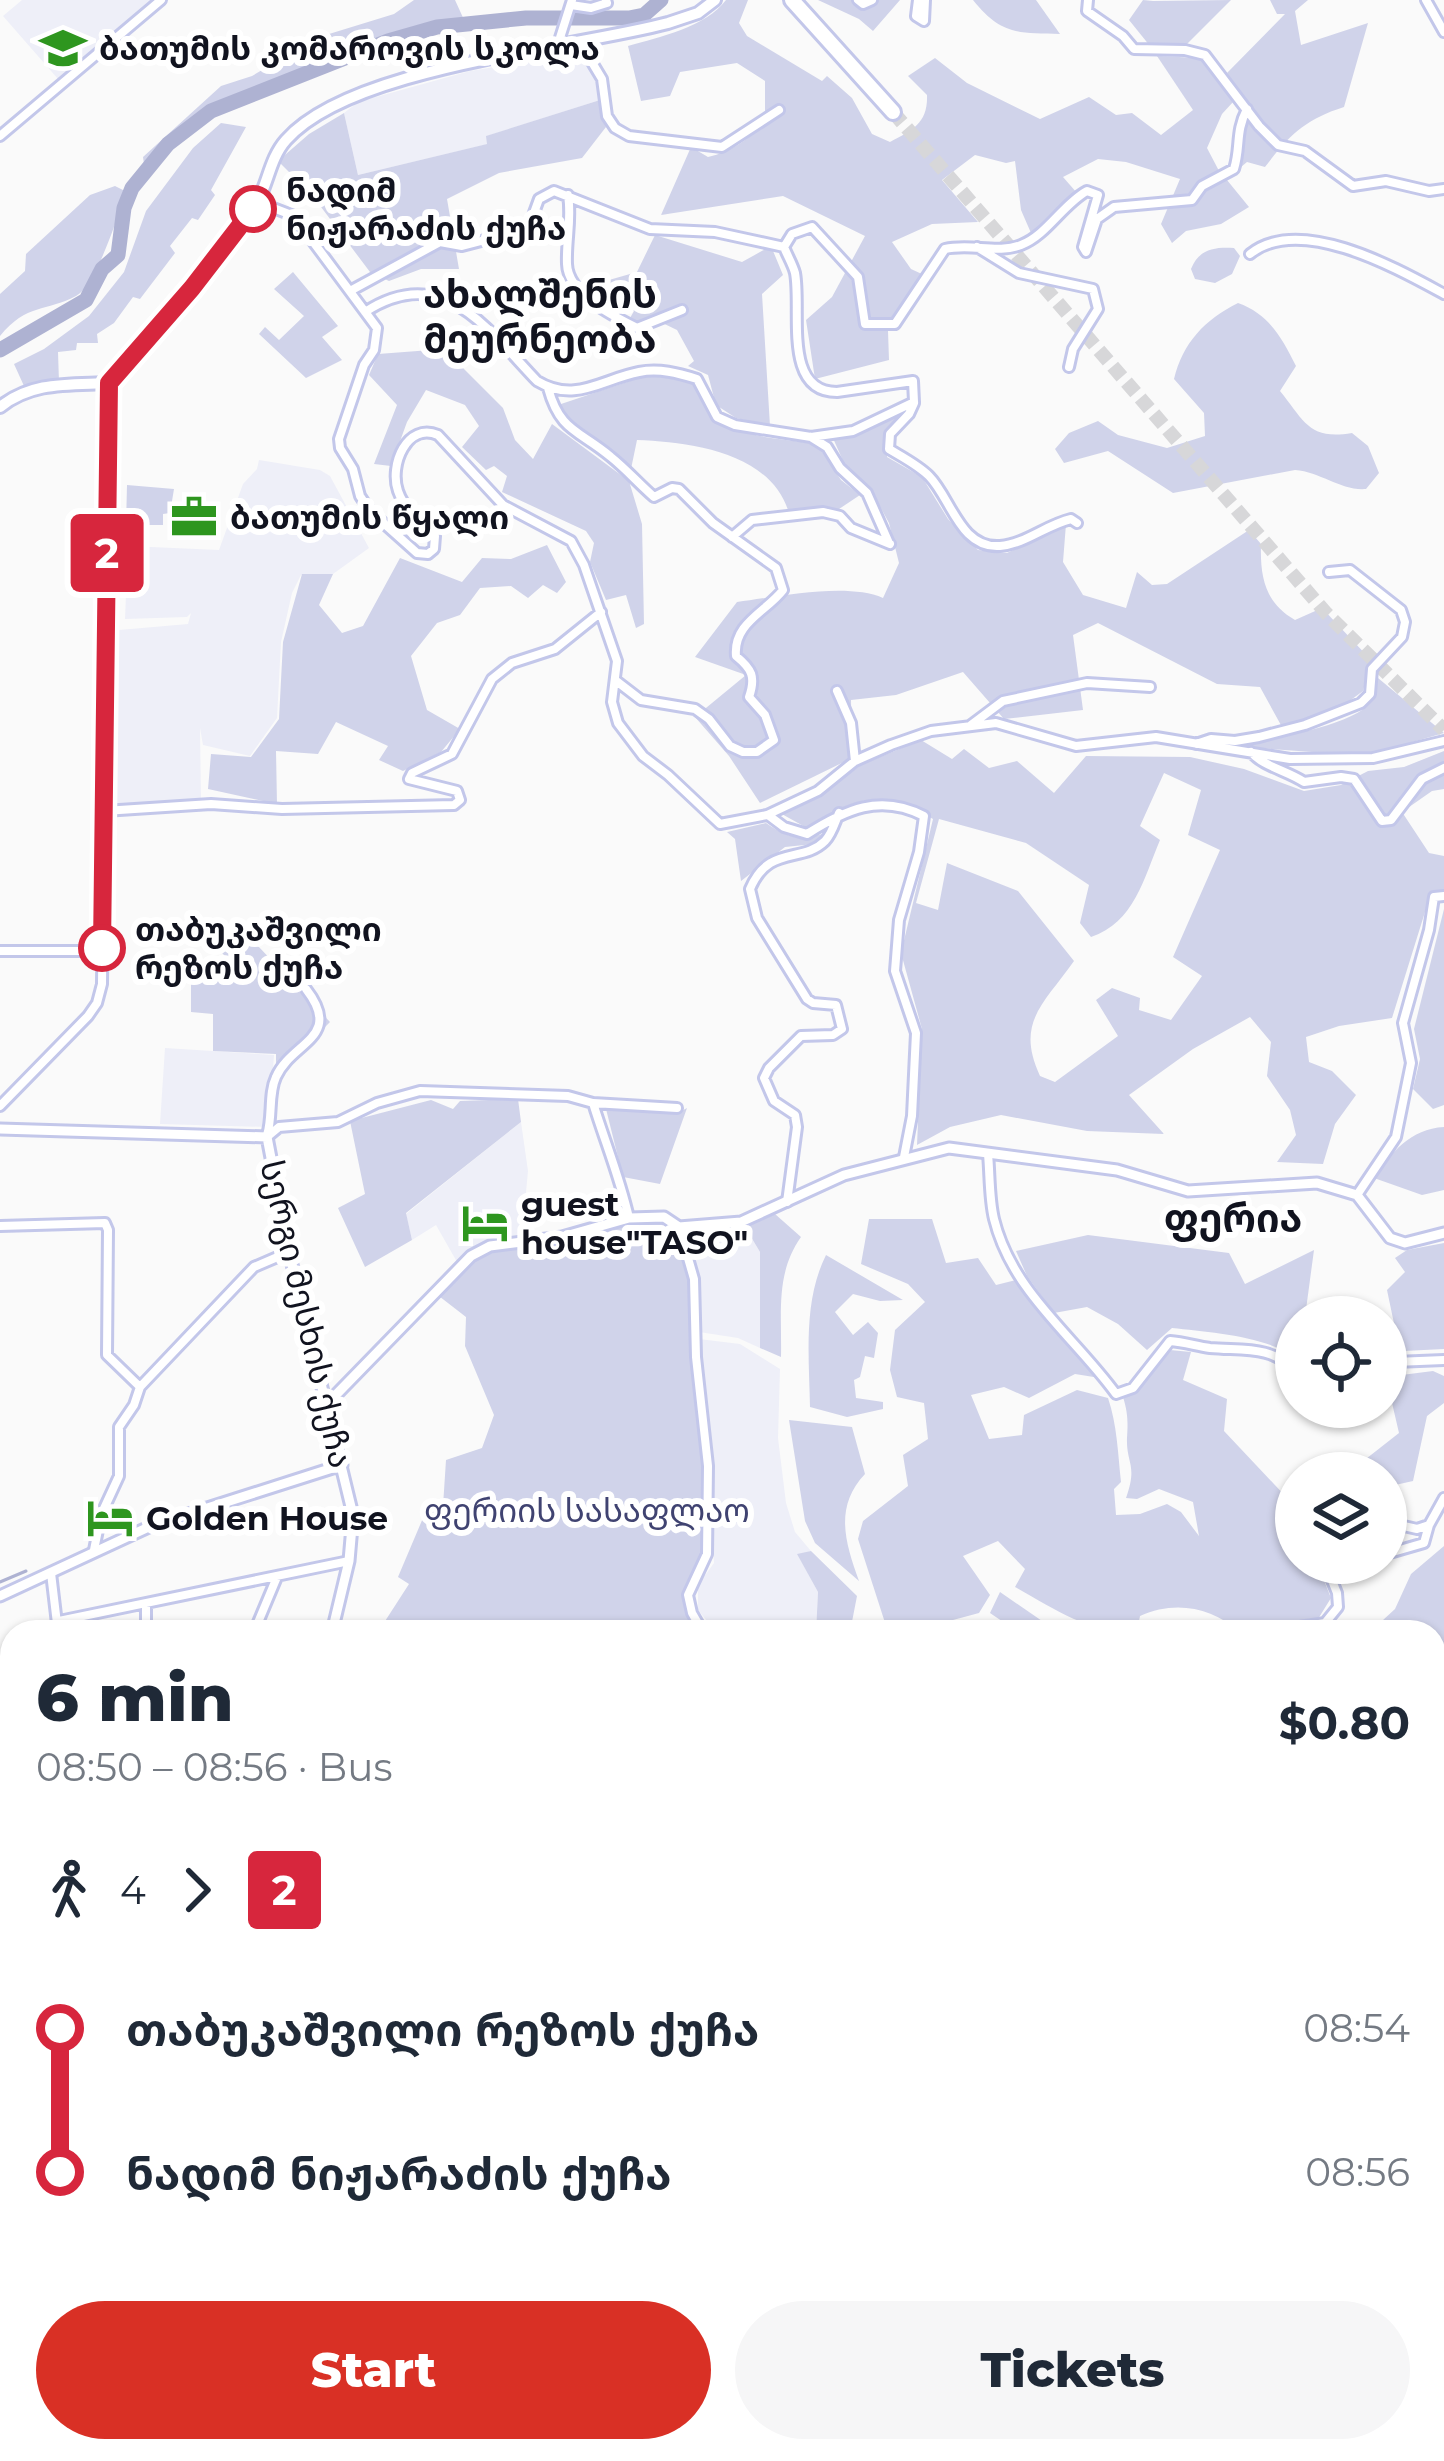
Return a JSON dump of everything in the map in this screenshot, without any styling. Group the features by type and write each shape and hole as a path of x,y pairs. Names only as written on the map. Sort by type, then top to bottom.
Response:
{"highway":[{"path":"792,0 893,112"}],"main road":[{"path":"0,407 37,387 109,383 192,288 258,202 286,139 337,105 407,78 668,23 698,13 715,0"}],"street":[{"path":"0,136 161,0"},
{"path":"557,48 571,5 591,8 606,0"},
{"path":"858,0 863,4 872,0"},
{"path":"1088,0 1087,11 1134,49 1205,55 1278,146 1305,151 1357,187 1386,181 1429,191 1444,189"},
{"path":"1426,0 1444,32"},
{"path":"588,42 590,59 602,79 607,116 629,136 722,146 779,110"},
{"path":"784,247 791,234 812,227 858,278 862,320 874,326 895,324 945,249 1010,248 1027,243 1087,191 1098,195 1083,247 1086,252 1097,219 1114,207 1187,203 1202,186 1234,170 1236,137 1246,109"},
{"path":"350,291 440,242 462,246 523,230 544,194 568,195 650,229 715,232 784,247"},
{"path":"568,195 572,228 566,268 572,283 596,304 637,328 682,310"},
{"path":"258,202 294,216 376,328 377,338 339,439 370,511 417,553 434,549 435,536 402,500 395,478 408,441 415,434 432,432 503,505 571,541 617,661 612,702 618,722 643,756 720,824 767,814 818,791 856,761 931,731 996,723 1076,746 1156,737 1290,759 1372,758 1444,741"},
{"path":"1250,254 1288,239 1349,248 1444,294"},
{"path":"976,246 1019,273 1094,289 1098,309 1072,349 1069,367"},
{"path":"784,247 795,273 799,356 811,385 837,392 913,381 910,414 890,434 890,449 926,472 956,520 975,538 1002,546 1020,542 1054,523 1071,519 1077,523"},
{"path":"365,312 396,297 457,302 548,388 590,391 639,372 672,370 697,379 717,417 735,425 811,437 853,431 914,402"},
{"path":"0,1106 97,1004 102,951 109,383"},
{"path":"548,388 554,412 567,428 609,455 653,497 679,489 713,524 776,568 784,590 751,618 735,643 736,656 751,668 754,681 749,697 765,715 774,740 758,752 730,746 709,719 694,709 641,700 615,680"},
{"path":"732,537 752,520 823,512 840,516 851,528 890,544 867,493 840,468 827,447 811,437"},
{"path":"1195,744 1259,737 1305,725 1361,703 1370,694 1372,668 1402,637 1401,610 1350,569 1329,572"},
{"path":"104,811 211,804 282,809 454,805 460,800 457,791 409,779 412,773 452,754 491,679 512,662 555,649 601,612"},
{"path":"970,726 1003,701 1087,683 1150,687"},
{"path":"837,692 850,723 856,761"},
{"path":"1250,750 1255,758 1304,782 1354,779 1382,821 1391,820 1422,779 1444,768"},
{"path":"767,814 784,827 807,834 839,813 870,803 911,809 924,816 899,920 895,971 916,1033 913,1116 904,1157"},
{"path":"787,1204 795,1115 774,1101 764,1078 801,1036 833,1035 842,1029 841,1016 836,1005 813,1004 807,999 758,918 750,889 766,866 786,854 814,849 828,838 839,813"},
{"path":"1357,1195 1396,1137 1411,1063 1402,1023 1430,930 1434,897 1444,896"},
{"path":"0,951 102,951"},
{"name":"სერგი მესხის ქუჩა","path":"306,989 316,1002 319,1024 276,1077 267,1137 289,1252 353,1515 349,1561 335,1620"},
{"path":"267,1137 280,1127 338,1122 377,1103 420,1091 568,1096 593,1103 677,1108"},
{"path":"593,1103 609,1158 621,1179 629,1218"},
{"name":"სერგი მესხის ქუჩა","path":"0,1129 267,1137"},
{"path":"327,1404 471,1256 490,1246 562,1237 629,1218 664,1217 679,1227 741,1222 844,1175 949,1148 1118,1170 1188,1192 1317,1183 1357,1195 1390,1238 1405,1243 1444,1233"},
{"path":"988,1154 994,1218 1012,1265 1029,1294 1116,1394 1133,1388 1170,1341 1210,1348 1248,1346 1275,1357"},
{"path":"0,1226 105,1223 107,1355 113,1366 140,1387"},
{"path":"679,1227 694,1279 696,1357 708,1466 707,1554 688,1595 696,1620"},
{"path":"94,1550 101,1515 118,1476 119,1427 140,1387 254,1267 289,1252"},
{"path":"1407,1362 1444,1360"},
{"path":"0,1596 94,1550 220,1501 341,1465"},
{"path":"1407,1547 1424,1543 1444,1498"},
{"path":"1407,1527 1429,1525"},
{"path":"83,1620 349,1561"},
{"path":"51,1573 57,1620"},
{"path":"259,1620 278,1575"},
{"path":"1327,1620 1338,1607 1331,1584"},
{"path":"146,1605 146,1620"}],"shaded area":[{"name":"ბათუმის კომაროვის სკოლა","path":"22,0 154,0 58,79 3,16"},
{"path":"587,52 597,73 600,100 487,136 488,144 358,175 344,113 358,102 470,71"},
{"path":"259,460 320,470 330,476 369,548 333,574 301,575 281,642 277,718 250,756 203,745 200,728 201,801 111,807 119,630 188,624 191,613 187,617 125,619 128,546 219,550 243,484"},
{"path":"165,1048 274,1055 269,1127 160,1124"},
{"path":"521,1122 528,1171 522,1235 469,1250 457,1262 436,1225 412,1240 406,1214"},
{"path":"745,1227 760,1252 760,1348 738,1338 699,1332 683,1233"},
{"path":"699,1339 740,1344 780,1369 778,1438 786,1503 795,1532 811,1551 798,1555 818,1592 817,1620 706,1620 698,1610 698,1585 714,1563"}],"green space":[{"path":"414,0 455,0 465,22 387,37 209,106 144,164 143,157 221,86 252,76 316,38 394,14"},
{"path":"726,0 748,0 739,23 747,36 822,81 827,76 852,98 872,134 890,142 922,119 927,95 908,76 935,58 967,83 1040,119 1089,97 1116,115 1132,113 1161,135 1193,110 1157,56 1200,58 1233,102 1222,114 1207,148 1249,207 1221,224 1186,231 1172,243 1161,224 1180,179 1126,162 1098,159 1063,177 1077,193 1031,233 1021,210 1015,161 975,155 942,180 978,222 932,224 892,242 911,269 924,275 910,308 888,331 889,360 815,379 806,320 832,297 865,236 783,196 661,215 691,147 708,157 717,155 740,144 765,121 765,81 737,63 680,72 670,96 641,101 628,46 695,24"},
{"path":"818,0 900,0 873,31"},
{"path":"973,0 1036,0 1060,34 1011,30"},
{"path":"1143,0 1231,0 1186,45 1150,46 1129,20"},
{"path":"1270,0 1308,0 1295,11 1301,45 1368,23 1344,107 1299,130 1265,167 1247,162 1241,167 1244,128 1252,110 1227,73 1285,14 1277,14"},
{"path":"600,100 606,127 582,158 499,173 447,199 459,269 421,269 389,281 370,272 312,195 278,161 309,134 344,113 358,175 487,144 486,136"},
{"path":"221,123 246,127 211,190 215,195 198,220 192,218 170,246 175,253 140,299 133,297 114,323 97,334 98,343 77,343 76,350 58,352 59,382 24,386 14,364 89,316 124,272 146,211 193,148"},
{"path":"115,186 127,192 99,265 84,289 28,313 0,336 0,294 25,271 26,254 90,195"},
{"path":"655,235 742,262 771,246 783,275 762,294 770,426 736,418 716,405 708,375 688,366 694,361 677,330 650,317 626,325 634,311 607,289 609,280 637,272"},
{"path":"1234,248 1240,256 1232,274 1215,283 1195,279 1191,269 1203,253"},
{"path":"293,272 338,326 322,337 342,360 306,378 259,334 265,327 279,340 304,316 274,289"},
{"path":"1238,303 1266,320 1296,366 1280,391 1302,420 1326,434 1352,433 1368,446 1379,473 1366,489 1295,470 1173,493 1108,451 1064,463 1055,449 1069,433 1098,421 1118,435 1167,448 1205,436 1204,413 1174,379 1197,334"},
{"path":"444,349 503,408 515,440 533,459 552,424 629,481 642,524 644,624 636,628 626,595 606,600 590,562 594,543 586,531 502,492 507,476 494,466 486,470 462,447 479,426 465,405 426,390 407,422 391,466 374,464 397,405 369,375 378,354"},
{"path":"651,374 695,384 718,416 745,432 817,444 841,480 860,495 839,509 789,513 779,492 747,464 681,444 637,440 631,469 575,426 558,405"},
{"path":"903,410 886,433 887,457 922,477 948,519 978,550 1007,553 1066,524 1063,562 1083,595 1126,608 1137,572 1152,585 1167,584 1249,530 1261,544 1263,578 1277,606 1295,620 1322,608 1371,660 1363,691 1344,705 1282,727 1260,687 1217,684 1098,623 1073,635 1083,710 1004,719 963,672 896,695 851,700 852,758 760,803 729,756 695,717 746,675 695,657 737,602 831,591 883,598 899,563 889,523 870,488 844,463 832,436 862,433"},
{"path":"127,485 174,489 163,525 126,525"},
{"path":"547,545 566,582 557,593 543,585 528,598 511,586 480,588 460,615 437,623 411,656 427,710 460,729 441,752 403,771 379,760 388,746 336,722 318,754 276,751 277,804 208,789 211,754 251,757 279,719 283,642 302,574 333,574 319,605 342,633 363,626 400,558 462,582 482,558 511,559"},
{"path":"1378,678 1444,733 1377,752 1341,754 1215,745 1291,735 1331,724 1369,704"},
{"path":"921,740 952,759 964,749 989,768 1017,761 1054,793 1086,756 1190,757 1244,769 1304,791 1341,785 1368,771 1404,767 1444,751 1444,789 1432,791 1402,812 1429,853 1444,856 1444,900 1425,912 1392,1018 1339,1026 1306,1037 1309,1062 1332,1071 1356,1095 1335,1124 1323,1164 1277,1162 1296,1135 1290,1110 1267,1076 1271,1042 1250,1017 1193,1049 1129,1095 1164,1134 1087,1131 1001,1115 950,1127 917,1145 922,1029 901,953 933,819 883,800 855,803 807,828 780,813 822,794 861,765","holes":["1164,773 1201,790 1188,835 1220,850 1173,957 1202,976 1171,1020 1139,1010 1140,998 1112,988 1096,1000 1118,1036 1055,1082 1040,1076 1033,1057 1032,1027 1043,1002 1074,961 1018,891 947,863 938,910 916,903 939,819 1026,843 1089,885 1080,923 1091,937 1118,921 1142,884 1160,840 1140,826"]},
{"path":"766,823 795,837 827,832 814,844 785,847 741,881 735,839 727,832"},
{"path":"1444,909 1444,1105 1433,1109 1413,1089 1420,1059 1414,1029"},
{"path":"240,927 330,1022 276,1077 276,1054 213,1051 213,1014 191,1012 191,984 179,975 185,968 200,971 219,963 224,955 214,945"},
{"path":"518,1099 521,1122 406,1213 412,1240 365,1267 338,1208 365,1194 350,1121 431,1100 453,1109 460,1101"},
{"path":"687,1108 660,1184 623,1177 606,1109 676,1114"},
{"path":"1444,1127 1444,1190 1422,1195 1374,1178 1412,1137"},
{"path":"775,1214 801,1237 784,1280 781,1357 760,1348 760,1252 745,1227"},
{"name":"ფერიის სასაფლაო","path":"664,1217 679,1227 694,1279 706,1467 705,1554 687,1595 696,1620 386,1620 409,1584 398,1577 423,1518 443,1506 446,1460 482,1448 494,1415 465,1346 466,1317 435,1293 471,1256 490,1246 562,1237 629,1218"},
{"path":"869,1219 932,1219 946,1263 978,1258 996,1285 1016,1280 1100,1378 1075,1374 1029,1398 1004,1387 971,1395 989,1439 1022,1435 1024,1415 1077,1390 1108,1398 1121,1482 1114,1489 1116,1515 1140,1514 1167,1504 1181,1512 1199,1536 1193,1502 1159,1489 1137,1499 1126,1498 1131,1471 1123,1397 1138,1390 1170,1350 1191,1352 1183,1380 1227,1399 1224,1431 1275,1485 1275,1584 1325,1584 1331,1598 1318,1619 1222,1620 1179,1607 1153,1611 1139,1620 1079,1620 1015,1587 1025,1569 998,1541 963,1556 990,1595 979,1613 953,1620 884,1620 858,1539 863,1521 908,1486 903,1455 928,1439 924,1403 897,1397 890,1370 895,1330 925,1302 908,1284 861,1264"},
{"path":"1088,1235 1229,1253 1245,1284 1314,1250 1308,1296 1275,1296 1275,1348 1220,1333 1172,1328 1147,1350 1118,1324 1087,1307 1054,1313 1027,1276 1016,1251"},
{"path":"1444,1243 1444,1349 1407,1351 1407,1296 1388,1296 1387,1290 1405,1272 1395,1258 1407,1250"},
{"path":"826,1255 903,1300 880,1301 853,1294 835,1312 853,1335 868,1322 878,1333 874,1358 865,1356 860,1377 854,1380 856,1398 883,1402 883,1409 847,1417 810,1407 811,1310"},
{"path":"1433,1371 1444,1376 1444,1403 1427,1416 1413,1481 1407,1482 1407,1452 1375,1452 1399,1433 1398,1428 1407,1428 1407,1374"},
{"path":"789,1420 852,1427 865,1474 849,1499 845,1525 859,1581 815,1543 805,1521"},
{"path":"1444,1546 1444,1620 1383,1620 1395,1609 1407,1583"},
{"path":"811,1551 857,1596 852,1620 817,1620 818,1592 797,1554"},
{"path":"1000,1592 1041,1620 1000,1620 990,1613"}],"waterway":[{"path":"0,350 86,300 102,269 118,255 124,208 132,188 168,144 211,111 388,41 437,27 526,18 629,18 644,15 661,0"},
{"path":"0,1582 26,1571"}],"tunnel":[{"path":"893,112 1326,613 1444,730"}],"bus line":[{"name":"2","path":"102,948 109,383 253,209"}],"place":[{"name":"ბათუმის კომაროვის სკოლა","path":"63,48"},
{"name":"ნადიმ ნიჟარაძის ქუჩა","path":"253,209"},
{"name":"ბათუმის წყალი","path":"194,517"},
{"name":"თაბუკაშვილი რეზოს ქუჩა","path":"102,948"},
{"name":"guest house\"TASO\"","path":"485,1223"},
{"name":"Golden House","path":"110,1518"}],"district":[{"name":"ახალშენის მეურნეობა","path":"540,316"},
{"name":"ფერია","path":"1233,1218"}]}
